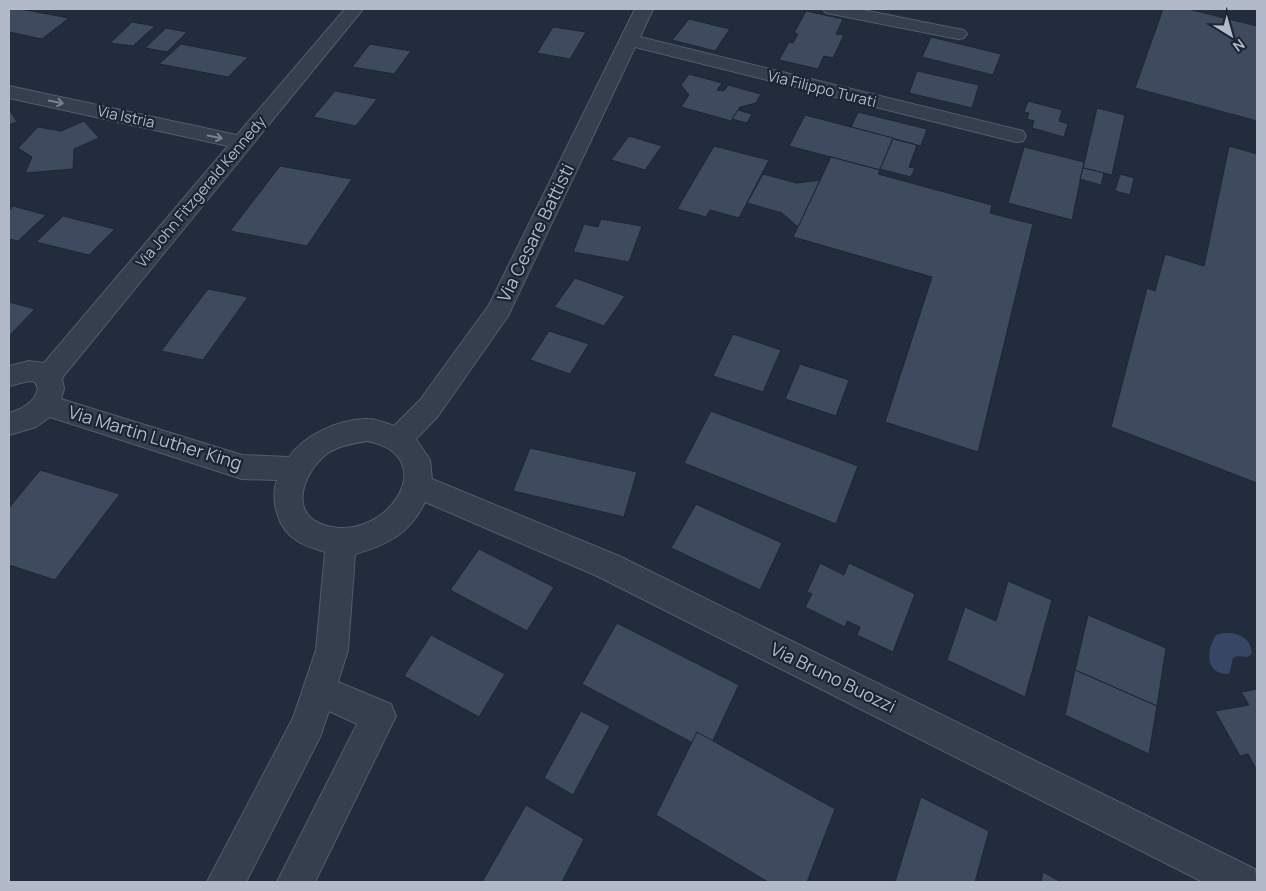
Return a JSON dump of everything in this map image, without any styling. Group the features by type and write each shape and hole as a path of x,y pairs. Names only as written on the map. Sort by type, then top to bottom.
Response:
{"street":[{"name":"Via John Fitzgerald Kennedy","path":"48,376 354,9"},
{"name":"Via Cesare Battisti","path":"399,439 434,401 498,310 644,9"},
{"path":"832,9 958,34"},
{"name":"Via Filippo Turati","path":"629,40 1016,136"},
{"name":"Via Istria","path":"9,92 243,143"},
{"path":"9,376 30,371 40,372 48,376 52,382 53,389 41,409 9,440"},
{"path":"9,424 25,420 41,409"},
{"name":"Via Martin Luther King","path":"41,409 242,467 295,469"},
{"path":"367,430 381,432 399,439 412,451 418,467 418,486 408,508 392,524 365,538 341,542 310,534 295,521 288,504 288,486 295,469 314,448 343,433 367,430"},
{"name":"Via Bruno Buozzi","path":"418,486 608,566 1242,882"},
{"path":"226,882 308,725 332,650 341,542"},
{"path":"296,882 380,716 318,690"}],"water":[{"path":"1233,633 1246,639 1252,653 1248,657 1237,656 1233,658 1229,674 1215,670 1209,654 1216,635"}],"building":[{"path":"9,9 20,9 69,18 42,39 9,32"},
{"path":"1163,9 1188,9 1257,26 1257,121 1135,88"},
{"path":"806,11 843,19 836,34 844,35 833,58 824,56 818,69 779,60 789,42 793,43 798,34 794,33"},
{"path":"689,19 730,29 715,51 672,40"},
{"path":"132,22 155,26 133,46 110,43"},
{"path":"553,27 586,32 570,59 537,53"},
{"path":"166,28 187,32 167,52 145,48"},
{"path":"931,37 1001,54 993,75 922,57"},
{"path":"181,44 248,57 228,77 159,64"},
{"path":"370,44 411,51 394,74 352,67"},
{"path":"917,71 979,85 972,108 909,93"},
{"path":"689,74 722,83 717,90 724,91 728,85 761,94 756,103 740,107 731,121 681,107 689,95 681,85"},
{"path":"335,91 377,99 356,126 313,117"},
{"path":"1028,101 1062,110 1059,121 1068,124 1064,137 1032,128 1034,121 1027,119 1029,113 1024,112"},
{"path":"1097,108 1125,115 1112,175 1083,168"},
{"path":"9,109 17,122 9,125"},
{"path":"738,110 752,114 747,123 732,119"},
{"path":"858,112 927,129 921,146 851,127"},
{"path":"805,115 893,138 880,170 789,146"},
{"path":"84,121 99,138 74,149 73,169 25,173 32,157 18,148 38,127 61,131"},
{"path":"629,136 662,146 645,170 611,160"},
{"path":"893,139 917,145 909,167 915,168 911,177 880,169"},
{"path":"714,146 769,160 739,218 710,210 706,217 677,209"},
{"path":"1229,146 1257,154 1257,483 1111,427 1147,288 1155,291 1165,254 1204,266"},
{"path":"1024,147 1084,162 1072,220 1008,203"},
{"path":"831,157 880,170 878,174 992,205 990,213 1033,224 978,452 885,422 932,277 793,237"},
{"path":"280,166 352,179 307,246 230,231"},
{"path":"1083,168 1104,173 1101,185 1080,179"},
{"path":"763,174 797,183 820,180 798,227 782,213 747,203"},
{"path":"1120,174 1134,178 1130,195 1115,191"},
{"path":"13,206 46,215 18,241 9,239 9,211"},
{"path":"63,216 115,229 89,255 36,242"},
{"path":"601,219 642,226 629,262 573,252 584,224 598,227"},
{"path":"575,278 625,296 604,326 554,307"},
{"path":"208,289 248,297 203,360 161,351"},
{"path":"9,302 35,309 9,336"},
{"path":"549,331 589,344 570,374 530,360"},
{"path":"733,334 781,350 763,392 713,376"},
{"path":"800,364 849,380 836,416 785,399"},
{"path":"711,411 858,466 836,524 684,463"},
{"path":"530,448 637,472 624,517 513,491"},
{"path":"40,470 120,494 55,580 9,565 9,508"},
{"path":"696,504 782,543 760,590 671,548"},
{"path":"479,549 554,587 527,631 450,590"},
{"path":"820,563 844,575 849,563 915,594 893,652 857,635 860,627 847,621 845,627 805,607 812,594 807,592"},
{"path":"1008,581 1052,600 1025,697 947,660 965,607 996,621"},
{"path":"1088,615 1166,648 1157,706 1075,670"},
{"path":"617,623 739,685 708,751 582,684"},
{"path":"431,635 505,674 479,717 404,676"},
{"path":"1075,670 1157,706 1149,754 1065,715"},
{"path":"1257,689 1257,771 1248,754 1240,756 1215,711 1249,705 1241,692"},
{"path":"581,711 610,726 573,795 544,778"},
{"path":"697,732 835,809 807,882 768,882 656,815"},
{"path":"921,797 989,831 975,882 895,882"},
{"path":"526,805 584,839 562,882 482,882"},
{"path":"1043,872 1061,882 1041,882"}]}
